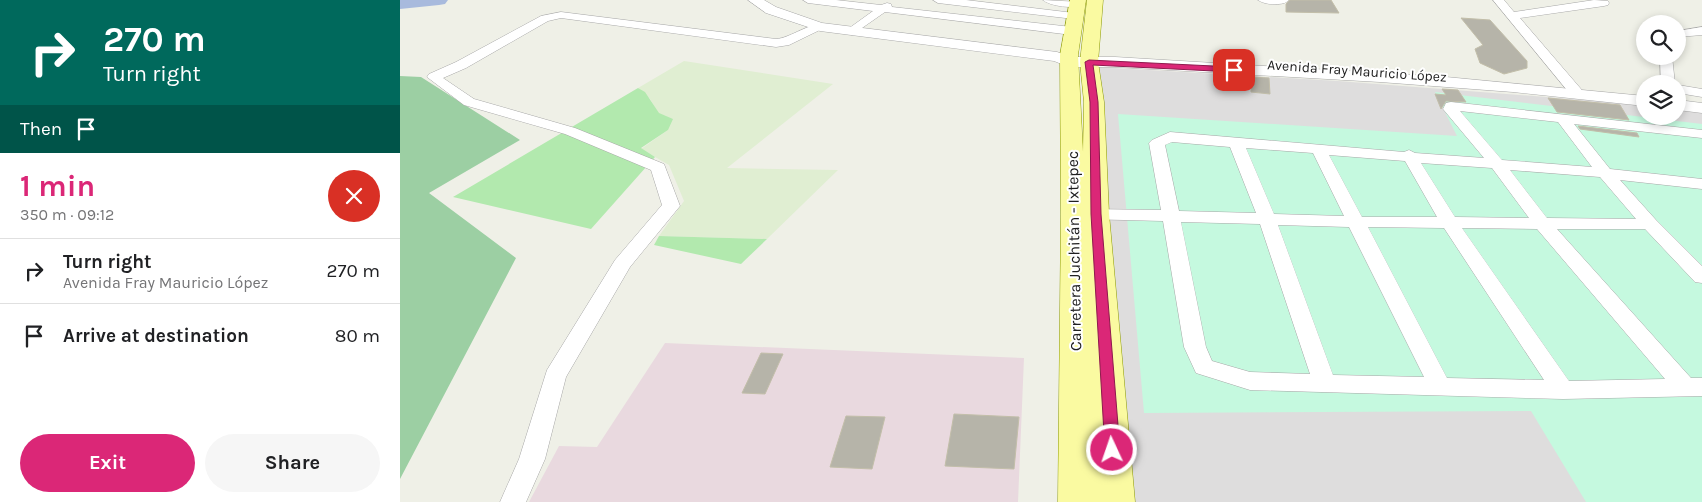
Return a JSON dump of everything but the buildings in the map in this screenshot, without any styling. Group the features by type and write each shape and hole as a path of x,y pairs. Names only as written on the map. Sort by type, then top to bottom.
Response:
{"main road":[{"name":"Carretera Juchitán - Ixtepec","path":"1077,34 1094,102 1085,214 1078,502"},
{"name":"Carretera Juchitán - Ixtepec","path":"1085,214 1115,502"}],"street":[{"name":"Avenida Fray Mauricio López","path":"755,0 778,13 820,27 852,31 1077,34 1135,64 1636,93"},
{"path":"808,0 1077,34"},
{"path":"852,31 895,0"},
{"path":"938,0 1077,34"},
{"path":"1048,0 1077,34"},
{"path":"1263,0 1283,1"},
{"path":"1498,0 1573,89"},
{"path":"1513,16 1604,3 1599,0"},
{"path":"513,502 532,459 555,376 622,264 672,206 658,168 570,131 469,102 434,77 461,65 545,18 561,15 776,43 785,42 820,27"},
{"path":"1686,33 1702,31"},
{"name":"Avenida Fray Mauricio López","path":"1573,89 1636,100"},
{"path":"1686,90 1702,92"},
{"path":"1686,99 1702,101"},
{"path":"1693,387 1542,223 1496,163 1450,108 1451,106 1702,134"},
{"path":"1686,106 1702,108"},
{"path":"1562,118 1650,224 1702,278"},
{"path":"1693,387 1563,390 1250,381 1204,367 1195,347 1157,143 1170,137 1318,148 1606,173 1702,184"},
{"path":"1236,142 1266,218 1325,383"},
{"path":"1318,148 1440,387"},
{"path":"1409,155 1449,222 1563,390"},
{"path":"1085,214 1356,222 1650,224"}],"shaded area":[{"path":"1098,67 1338,81 1599,101 1636,105 1636,125 1686,125 1686,111 1702,113 1702,502 1130,502"},
{"path":"665,343 1024,358 1018,502 529,502 559,446 597,447"}],"green space":[{"path":"684,61 833,84 727,168 838,170 767,239 659,236 684,201 669,165 641,149 668,130 650,99 638,88"},
{"path":"400,76 421,77 520,140 429,193 516,258 400,479"},
{"path":"638,88 645,92 659,113 673,119 668,130 641,148 655,157 591,229 453,197"},
{"path":"1435,92 1636,116 1636,125 1686,125 1686,122 1702,124 1702,502 1586,502 1531,411 1144,413 1118,114 1457,136"},
{"path":"659,236 767,239 741,264 654,245"}],"waterway":[{"path":"400,4 439,0"}],"route":[{"path":"1112,450 1096,214 1094,102 1089,62 1234,70"}]}
